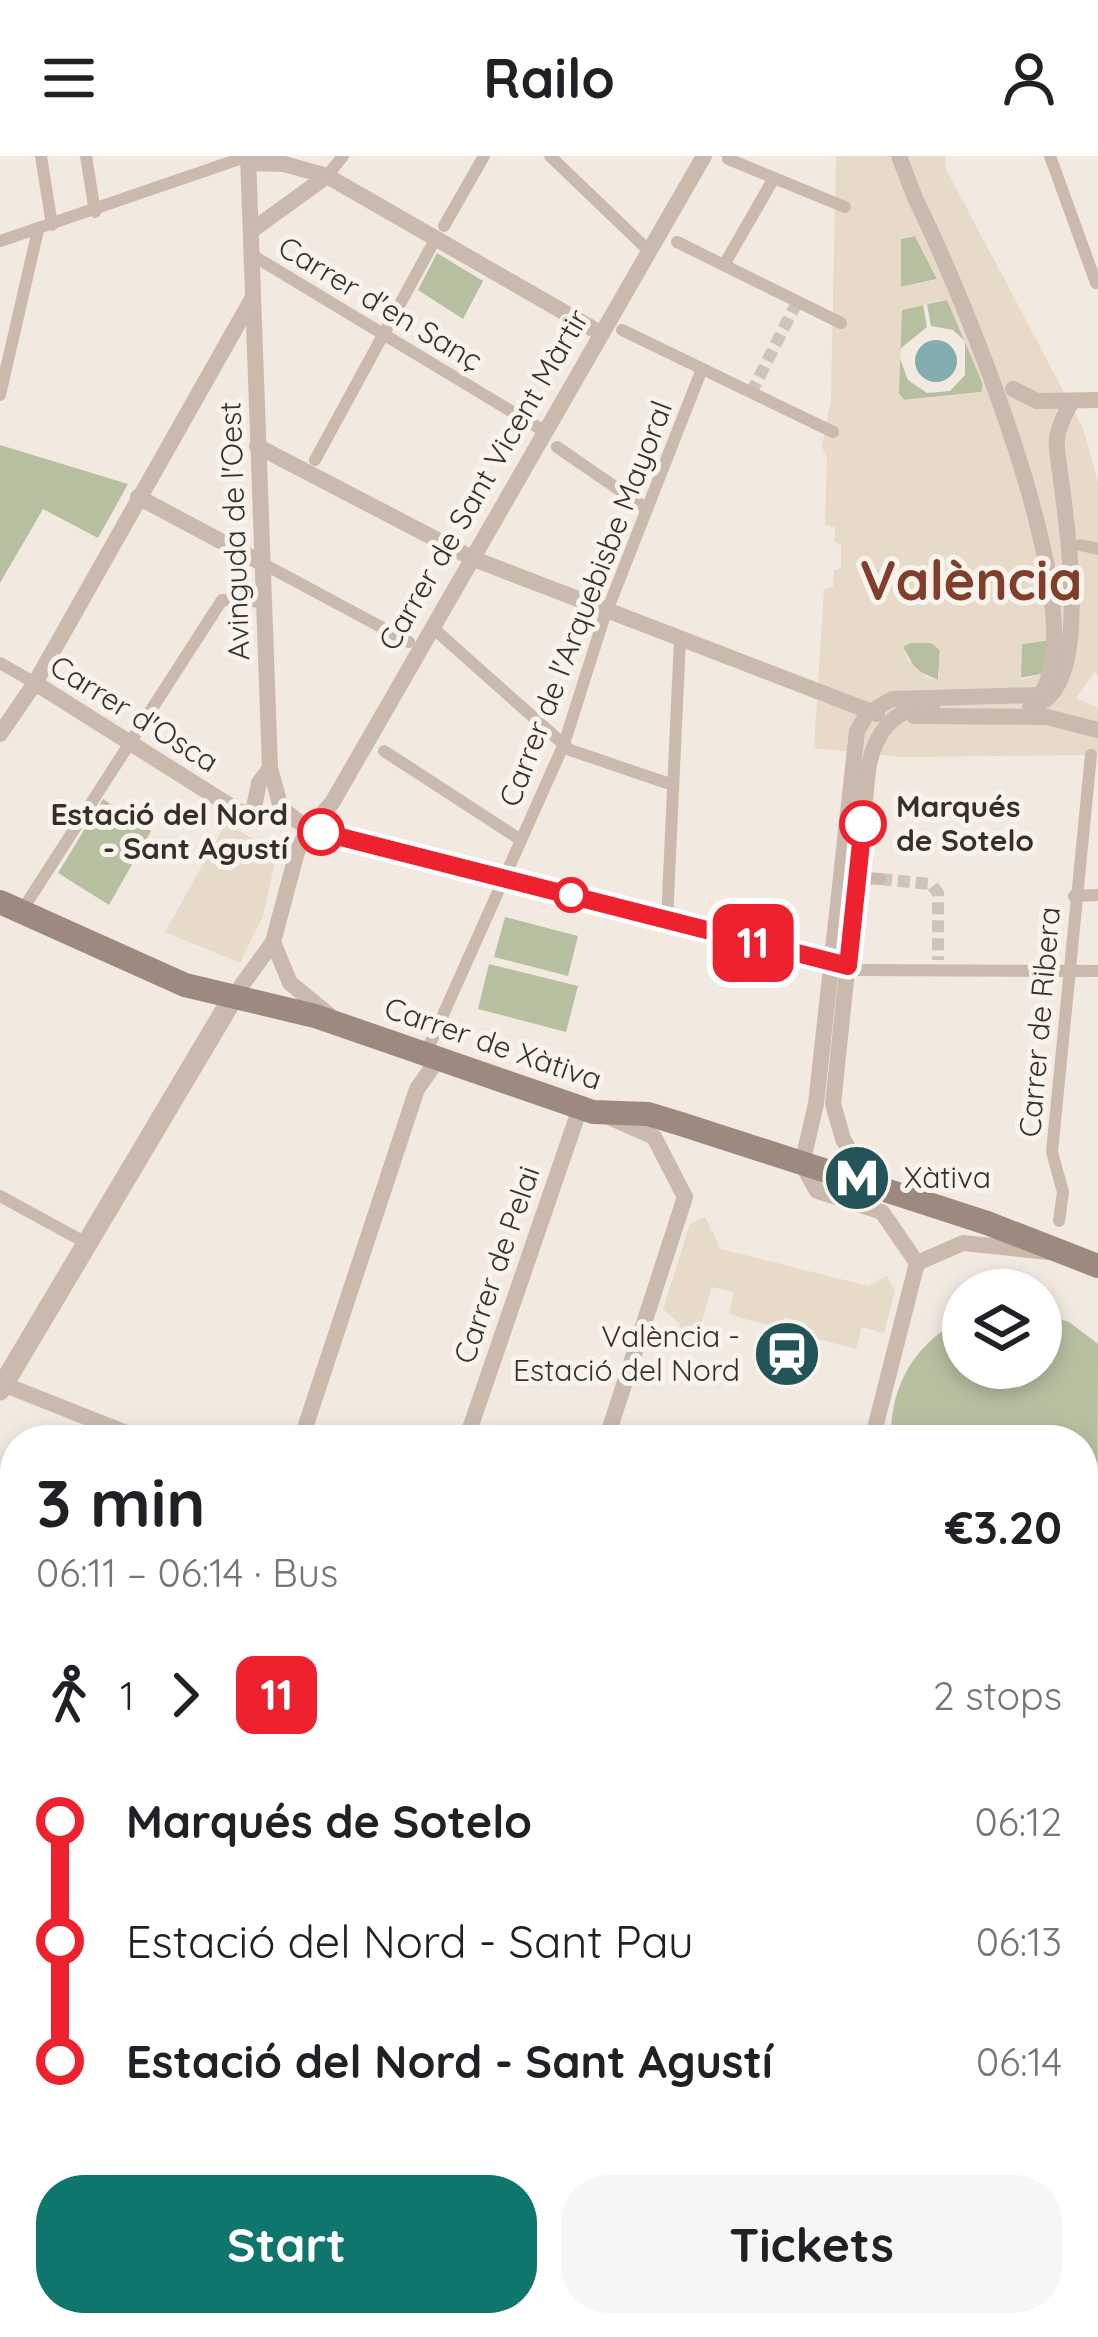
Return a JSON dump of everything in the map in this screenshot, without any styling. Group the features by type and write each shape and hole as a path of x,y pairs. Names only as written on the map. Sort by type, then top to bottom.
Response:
{"main road":[{"name":"Carrer de Xàtiva","path":"10,907 153,974 341,1025 590,1110 648,1114 987,1222 1055,1253 1098,1266"}],"street":[{"path":"41,156 52,225"},
{"path":"86,156 95,212"},
{"path":"251,231 327,176 343,156"},
{"path":"443,226 484,156"},
{"path":"550,156 649,251"},
{"path":"1050,156 1096,283"},
{"path":"903,157 1029,419"},
{"name":"Carrer de Sant Vicent Màrtir","path":"308,829 332,803 474,559 649,251 696,158"},
{"path":"728,159 844,207"},
{"path":"0,242 95,212 192,172 248,160 284,164 327,176 602,334"},
{"name":"Avinguda de l'Oest","path":"248,160 270,768 281,808 308,829"},
{"path":"724,265 774,178"},
{"path":"0,395 38,230"},
{"path":"677,242 841,322"},
{"path":"315,460 431,247"},
{"name":"Carrer d'en Sanç","path":"252,255 544,431"},
{"name":"Avinguda de l'Oest","path":"0,734 35,683 253,293"},
{"path":"622,330 832,433"},
{"name":"Carrer de l'Arquebisbe Mayoral","path":"432,1056 503,878 564,744 607,611 702,369"},
{"path":"1013,389 1027,398 1070,404 1098,400"},
{"path":"869,1185 843,1139 833,1104 870,754 882,727 916,706 1037,705 1062,696 1076,679 1088,645 1089,547 1056,444 1070,404"},
{"path":"802,1164 846,967 852,752 867,714 880,702 902,698 1030,698 1048,689 1069,667 1076,639 1072,570 1038,438"},
{"path":"257,446 474,559 818,690 867,714 1047,717 1098,730"},
{"path":"557,447 647,508"},
{"path":"138,497 409,642"},
{"path":"10,907 130,743 222,600 265,602"},
{"path":"433,628 564,744 673,785"},
{"path":"667,920 680,639"},
{"name":"Carrer d'Osca","path":"0,663 240,812 253,812 259,782 270,768"},
{"path":"384,751 521,839"},
{"name":"Carrer de Ribera","path":"1059,1221 1063,1192 1052,1153 1091,755"},
{"path":"104,1425 1,1386 234,996 273,942 308,829 846,967 1098,971"},
{"path":"1074,896 1098,896"},
{"path":"273,942 300,995 341,1025"},
{"path":"306,1425 432,1056"},
{"path":"590,1110 653,1137 685,1197 611,1425"},
{"name":"Carrer de Pelai","path":"472,1425 590,1110"},
{"name":"Carrer de Xàtiva","path":"802,1164 818,1191 871,1207 893,1226 917,1263 964,1243 1055,1253"},
{"path":"0,1196 88,1244"},
{"path":"876,1425 917,1263"}],"green space":[{"path":"915,236 937,279 901,287 901,239"},
{"path":"437,253 483,281 463,319 418,290"},
{"path":"947,299 984,375 982,392 904,400 899,394 899,356 908,380 927,393 950,391 965,375 965,341 953,330 931,326 927,304"},
{"path":"923,305 927,327 900,349 901,310"},
{"path":"0,445 128,484 98,538 43,509 0,583"},
{"path":"1057,639 1041,674 1019,678 1022,644"},
{"path":"931,643 940,650 938,680 916,670 903,647"},
{"path":"103,799 151,831 109,905 58,873"},
{"path":"505,917 578,936 568,976 494,957"},
{"path":"489,964 578,986 566,1032 478,1009"},
{"path":"1062,1320 1069,1322 1098,1344 1098,1425 892,1425 900,1384 942,1332 942,1389 1062,1389"}],"shaded area":[{"path":"836,156 945,156 946,169 1083,428 1098,482 1098,676 1095,672 1076,698 1098,708 1098,755 901,757 814,748 824,589 833,587 834,571 841,568 835,527 825,525 827,457 822,447 831,399","holes":["915,236 937,279 901,287 901,239","947,300 984,387 981,392 905,400 899,394 902,310","1056,639 1041,674 1021,680 1022,644","931,643 940,650 938,680 926,677 908,660 903,647"]},
{"path":"226,823 277,853 263,916 240,963 165,932"},
{"path":"705,1217 721,1249 868,1286 887,1276 895,1291 884,1333 862,1327 856,1349 803,1335 806,1323 784,1317 781,1328 729,1314 734,1292 712,1287 693,1351 678,1322 663,1309 690,1224"}],"water":[{"path":"936,340 951,346 957,361 951,376 936,382 921,376 915,361 921,346"}],"tunnel":[{"path":"751,393 797,302"},
{"path":"880,879 931,884 938,893 938,960"}],"bus line":[{"name":"11","path":"321,832 848,966 863,824"}],"place":[{"name":"Marqués de Sotelo","path":"863,824"},
{"name":"Estació del Nord - Sant Agustí","path":"321,832"},
{"name":"Xàtiva","path":"857,1178"},
{"name":"València - Estació del Nord","path":"787,1354"}],"district":[{"name":"València","path":"971,581"}]}
